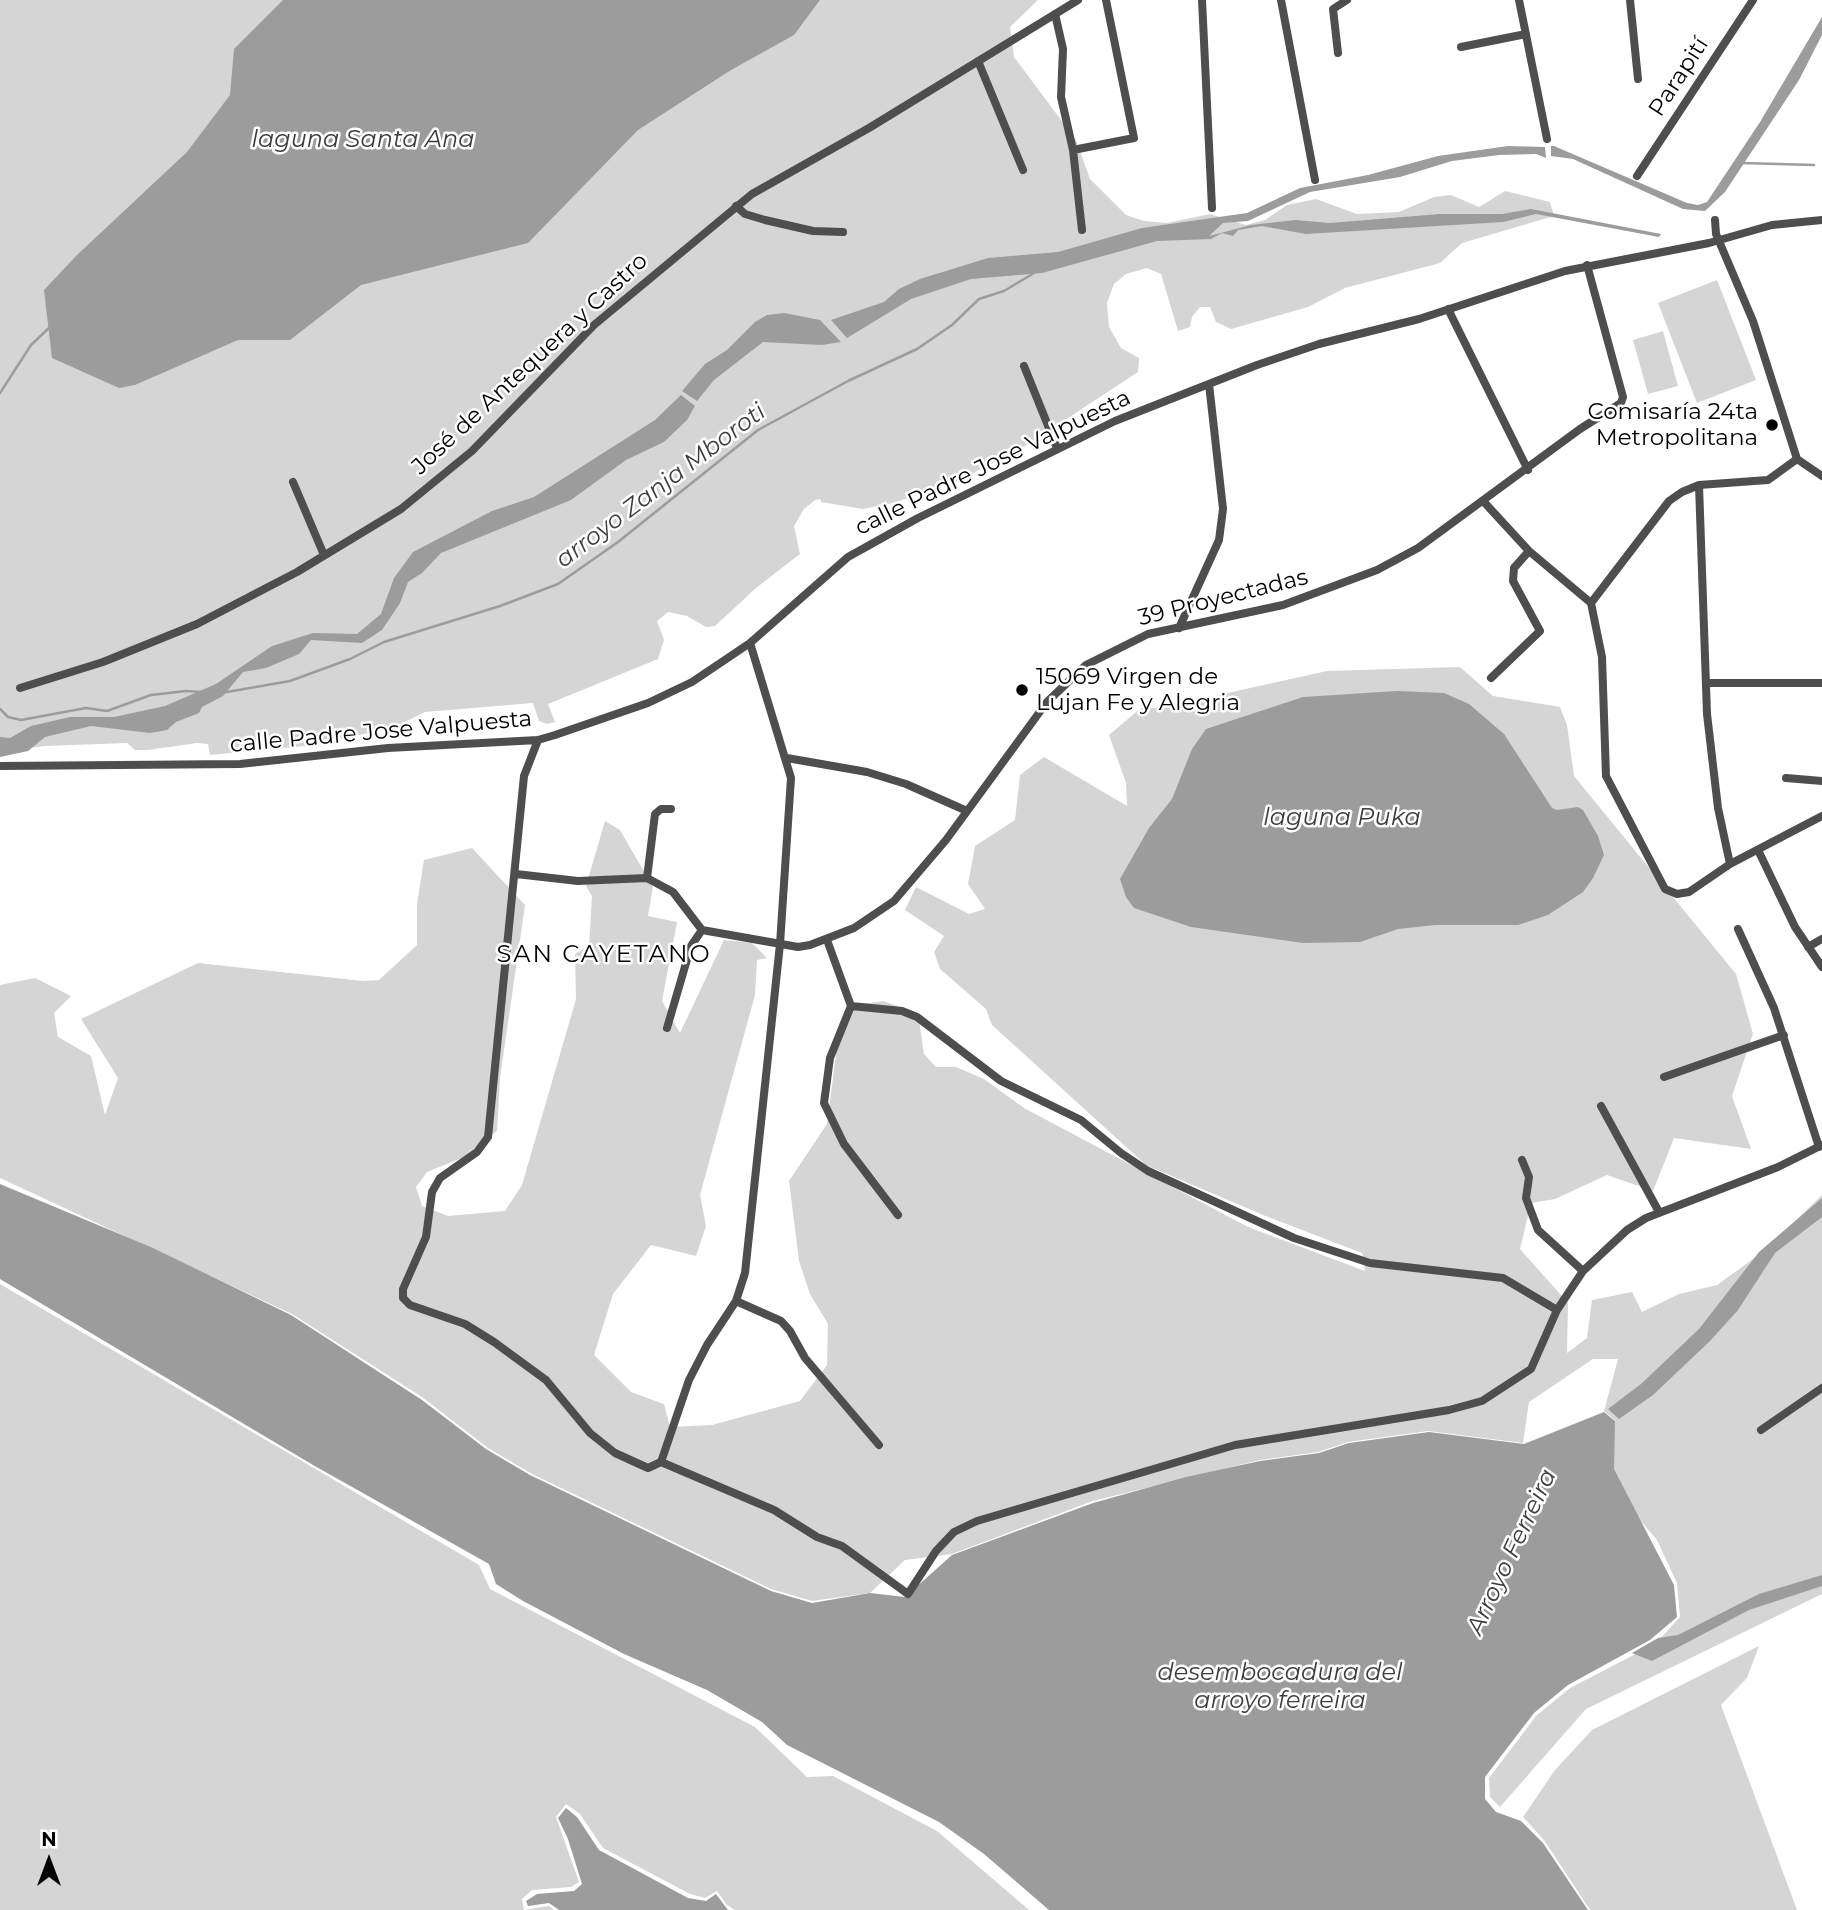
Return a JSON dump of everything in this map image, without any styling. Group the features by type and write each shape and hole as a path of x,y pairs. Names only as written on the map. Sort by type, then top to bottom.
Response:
{"street":[{"name":"José de Antequera y Castro","path":"20,688 103,662 197,624 324,555 401,509 472,451 594,325 736,206 786,172 869,128 1078,0"},
{"path":"1073,150 1134,138 1106,0"},
{"path":"1202,0 1212,208"},
{"path":"1281,0 1315,180"},
{"path":"1338,53 1333,9 1347,0"},
{"path":"1519,0 1547,139"},
{"path":"1630,0 1638,79"},
{"name":"Parapití","path":"1637,176 1753,0"},
{"path":"1055,15 1063,48 1061,97 1073,150 1082,230"},
{"path":"1461,47 1526,34"},
{"path":"978,61 1023,170"},
{"path":"736,206 745,214 765,220 813,231 843,232"},
{"path":"1715,220 1719,240 1754,321 1797,458 1822,476"},
{"name":"calle Padre Jose Valpuesta","path":"0,766 240,764 375,749 538,740 648,703 712,670 750,643 848,556 1057,447 1209,384 1319,344 1448,309 1587,265 1719,240 1772,225 1822,220"},
{"name":"39 Proyectadas","path":"702,930 798,947 827,940 854,928 894,901 967,811 1063,684 1086,665 1148,634 1283,605 1345,584 1418,548 1623,400 1587,265"},
{"path":"1448,309 1528,470"},
{"path":"1024,366 1057,447"},
{"path":"1179,628 1219,540 1222,516 1209,384"},
{"path":"1591,603 1669,502 1699,485 1768,480 1797,458"},
{"path":"293,482 324,555"},
{"path":"1699,485 1706,683 1718,808 1730,864"},
{"path":"1484,502 1529,551 1574,586 1591,603 1602,657 1606,776 1665,888 1677,894 1689,892 1730,864 1822,816"},
{"path":"1491,678 1540,631 1513,581 1514,568 1529,551"},
{"path":"538,740 524,776 488,1136 477,1152 440,1178 432,1192 422,1251 404,1289 403,1298 410,1305 465,1324 546,1380 590,1433 615,1453 649,1468 660,1462 689,1380 707,1345 736,1301 744,1273 780,944 790,778 787,758 750,643"},
{"path":"1706,683 1822,683"},
{"path":"787,758 867,772 906,784 967,811"},
{"path":"1786,778 1822,781"},
{"path":"647,878 655,814 661,809 671,808"},
{"path":"1758,850 1808,947 1822,967"},
{"path":"516,874 578,881 647,878 673,892 702,930 691,946 667,1028"},
{"path":"660,1462 774,1510 817,1537 842,1546 908,1594 936,1551 954,1532 977,1521 1236,1444 1448,1410 1482,1401 1531,1368 1557,1310 1583,1271 1627,1230 1659,1212 1777,1167 1821,1146 1784,1035 1738,929"},
{"path":"1808,947 1822,939"},
{"path":"827,940 851,1006 830,1058 824,1103 849,1153 898,1215"},
{"path":"851,1006 902,1011 917,1017 1000,1081 1081,1120 1139,1166 1294,1238 1370,1264 1503,1278 1557,1310"},
{"path":"1664,1077 1784,1035"},
{"path":"1601,1105 1659,1212"},
{"path":"1522,1160 1529,1177 1526,1198 1538,1230 1583,1271"},
{"path":"736,1301 781,1321 790,1331 805,1358 879,1445"},
{"path":"1761,1430 1822,1388"}],"shaded area":[{"path":"0,0 1038,0 1010,27 1014,57 1076,140 1090,179 1126,215 1144,221 1167,223 1210,214 1246,225 1265,220 1287,205 1316,199 1357,214 1399,212 1434,197 1451,195 1479,207 1505,191 1550,202 1554,216 1462,243 1440,263 1345,288 1308,307 1231,329 1216,322 1210,307 1200,307 1192,317 1190,327 1178,331 1161,274 1147,268 1126,274 1114,284 1107,303 1109,327 1121,348 1139,358 1138,372 1027,445 958,481 893,503 863,509 815,500 804,509 794,526 800,554 756,588 715,626 706,627 687,616 668,612 657,621 664,640 658,659 548,704 555,722 547,724 539,721 533,703 425,712 393,728 305,746 210,755 208,744 197,743 148,750 135,750 127,743 45,746 0,752"},
{"path":"1717,280 1756,380 1697,403 1658,303"},
{"path":"1663,331 1678,386 1648,394 1633,340"},
{"path":"1460,667 1493,696 1560,707 1567,725 1574,776 1736,974 1753,1034 1732,1096 1751,1149 1674,1138 1653,1191 1607,1175 1555,1199 1531,1203 1520,1249 1568,1303 1567,1353 1587,1338 1592,1300 1632,1292 1642,1312 1679,1294 1717,1285 1764,1251 1822,1195 1822,1594 1586,1709 1500,1807 1490,1797 1489,1778 1536,1716 1570,1688 1655,1644 1680,1617 1677,1583 1657,1540 1624,1501 1609,1473 1609,1441 1615,1420 1604,1411 1618,1359 1593,1359 1529,1402 1523,1443 1428,1431 1348,1442 1318,1452 1260,1460 1093,1501 952,1554 905,1560 870,1593 812,1601 771,1589 532,1474 488,1448 422,1397 292,1314 0,1178 0,985 35,978 71,996 54,1013 58,1037 91,1056 105,1115 118,1078 81,1019 198,963 363,981 379,980 417,945 417,904 424,860 472,848 525,905 500,1078 497,1131 462,1158 427,1172 416,1187 422,1206 448,1216 505,1211 522,1185 576,999 575,954 589,945 592,896 586,886 605,821 620,830 653,887 648,916 677,922 662,1001 680,1033 724,940 752,943 767,958 757,960 755,995 700,1195 706,1226 696,1256 651,1245 613,1294 594,1355 631,1392 664,1404 670,1427 712,1425 800,1401 827,1365 828,1324 810,1294 799,1261 789,1181 827,1124 840,1023 857,1005 883,1001 918,1013 924,1054 936,1067 956,1067 984,1079 1024,1108 1248,1227 1365,1271 1362,1253 1263,1215 1146,1165 992,1025 986,1009 940,969 934,952 944,936 905,910 916,887 969,914 985,909 968,884 975,846 1015,820 1020,775 1044,757 1127,806 1126,783 1109,735 1141,708 1179,708 1223,694 1327,671"},
{"path":"0,1284 479,1565 490,1589 755,1727 807,1777 833,1776 937,1831 1029,1910 735,1910 727,1905 717,1891 705,1898 690,1894 603,1848 580,1814 566,1804 556,1817 579,1882 571,1887 532,1890 522,1899 524,1910 0,1910"},
{"path":"1759,1646 1747,1678 1721,1705 1797,1910 1590,1910 1544,1840 1523,1817 1555,1770 1592,1730"},
{"path":"549,1906 554,1910 524,1910"}],"water":[{"name":"laguna Santa Ana","path":"283,0 820,0 794,35 731,70 638,130 528,243 361,285 290,340 238,340 135,385 119,388 52,358 44,290 77,255 187,152 230,95 234,49"},
{"path":"1822,17 1822,35 1799,80 1725,192 1705,211 1683,209 1573,159 1551,156 1551,146 1554,146 1687,203 1698,205 1707,202 1760,122"},
{"path":"1508,146 1545,147 1546,158 1536,154 1499,155 1452,161 1400,177 1310,192 1248,221 1223,223 1209,236 1251,225 1295,220 1330,223 1440,214 1502,214 1531,209 1661,234 1659,237 1536,214 1503,222 1306,234 1262,226 1238,230 1233,236 1222,233 1211,239 1157,241 1042,273 971,279 911,299 847,338 831,320 884,302 899,289 920,279 988,258 1058,252 1142,228 1247,213 1300,188 1368,175 1438,156"},
{"path":"784,313 820,320 841,342 822,345 763,342 714,380 697,401 682,391 705,364 727,350 755,322 767,315"},
{"path":"681,395 695,406 687,420 664,442 626,460 571,500 441,553 422,573 408,582 400,603 382,630 362,643 311,640 299,654 266,668 243,672 223,696 202,707 199,713 176,722 167,730 150,733 91,726 45,737 28,751 0,757 0,737 10,738 31,726 70,717 114,717 165,706 216,684 272,646 313,633 357,634 381,614 394,578 413,552 492,511 534,497 655,420"},
{"name":"laguna Puka","path":"1397,691 1444,693 1469,704 1504,734 1552,808 1557,810 1578,807 1583,810 1598,836 1604,855 1583,892 1548,915 1518,925 1435,925 1398,929 1360,942 1303,943 1191,927 1134,908 1126,897 1120,879 1149,828 1172,799 1192,749 1206,729 1303,697"},
{"name":"desembocadura del arroyo ferreira","path":"0,1184 153,1248 291,1315 422,1400 486,1449 530,1475 771,1591 812,1603 870,1593 905,1597 952,1555 1093,1503 1186,1477 1260,1461 1319,1453 1349,1443 1429,1432 1524,1444 1604,1412 1615,1421 1614,1469 1674,1585 1677,1617 1650,1640 1568,1685 1534,1713 1485,1777 1485,1799 1496,1812 1521,1821 1543,1843 1588,1910 1049,1910 984,1854 939,1822 787,1745 762,1722 707,1690 624,1654 523,1601 496,1584 489,1564 313,1465 0,1279"},
{"path":"1822,1198 1822,1217 1775,1253 1738,1310 1710,1341 1653,1395 1619,1419 1608,1409 1641,1384 1699,1329 1759,1252"},
{"path":"1822,1575 1822,1586 1749,1610 1652,1661 1632,1653 1658,1638 1678,1635 1759,1594"},
{"path":"566,1808 577,1817 599,1850 688,1898 706,1901 716,1894 728,1910 559,1910 549,1903 528,1906 526,1901 537,1894 574,1891 582,1884 568,1839 558,1818"}],"waterway":[{"path":"1741,163 1814,165"},
{"name":"arroyo Zanja Mboroti","path":"221,693 290,681 350,659 384,642 500,606 558,584 618,542 758,430 848,381 917,349 952,325 979,299 1004,291 1034,273"},
{"path":"0,393 31,345 50,327"},
{"name":"arroyo Zanja Mboroti","path":"0,709 8,717 21,720 86,708 107,711 151,695 201,692"}],"place":[{"name":"Comisaría 24ta Metropolitana","path":"1772,425"},
{"name":"15069 Virgen de Lujan Fe y Alegria","path":"1022,690"}],"district":[{"name":"SAN CAYETANO","path":"604,955"}],"water label":[{"name":"Arroyo Ferreira","path":"1512,1552"}]}
